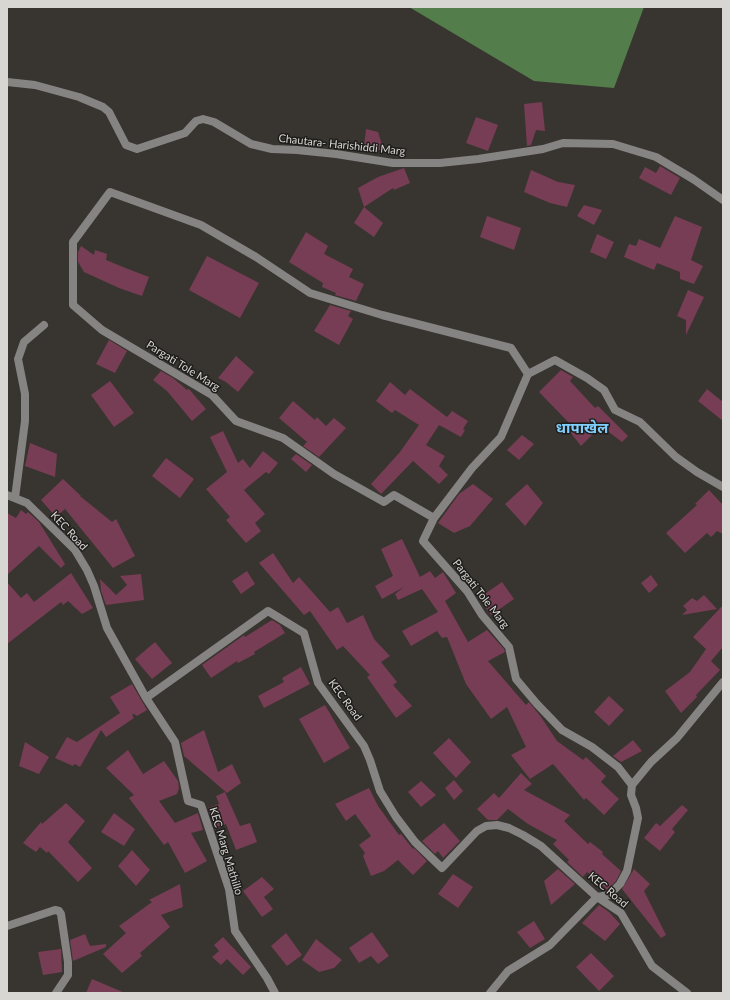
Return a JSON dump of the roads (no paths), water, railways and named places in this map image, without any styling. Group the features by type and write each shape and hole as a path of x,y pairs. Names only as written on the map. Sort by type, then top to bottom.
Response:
{"street":[{"name":"Chautara- Harishiddi Marg","path":"7,82 35,84 79,97 103,107 108,112 126,145 137,149 185,133 196,121 203,119 214,122 251,144 272,149 336,154 393,163 440,164 543,150 563,143 613,144 656,157 694,179 723,200"},
{"name":"Pargati Tole Marg","path":"528,374 511,348 382,315 310,293 256,257 201,225 110,192 73,242 73,304 102,330 212,395 236,421 283,438 334,474 384,502 394,495 434,518 423,541 467,591 482,615 509,647 516,679 562,730 592,747 618,767 632,785"},
{"path":"11,497 25,420 25,394 18,358 24,342 44,326"},
{"path":"434,518 472,468 501,437 528,374 555,360 587,378 604,390 614,410 640,422 676,457 697,472 723,487"},
{"name":"KEC Road","path":"11,497 27,503 75,550 88,570 106,628 146,698 268,611 304,633 318,683 364,746 380,791 396,817 415,842 442,868 477,831 486,826 497,825 509,828 523,835 541,846 597,896 621,913 652,966 687,993"},
{"path":"490,993 508,971 550,945 597,896 610,895 620,884 627,871 636,836 638,818 631,795 632,785 651,762 677,738 723,682"},
{"name":"KEC Marg Mathillo","path":"146,698 175,742 188,801 201,806 229,889 235,931 267,978 275,993"},
{"path":"7,926 55,910 59,911 61,914 68,962 68,975 56,993"}],"district":[{"name":"धापाखेल","path":"582,428"}]}
